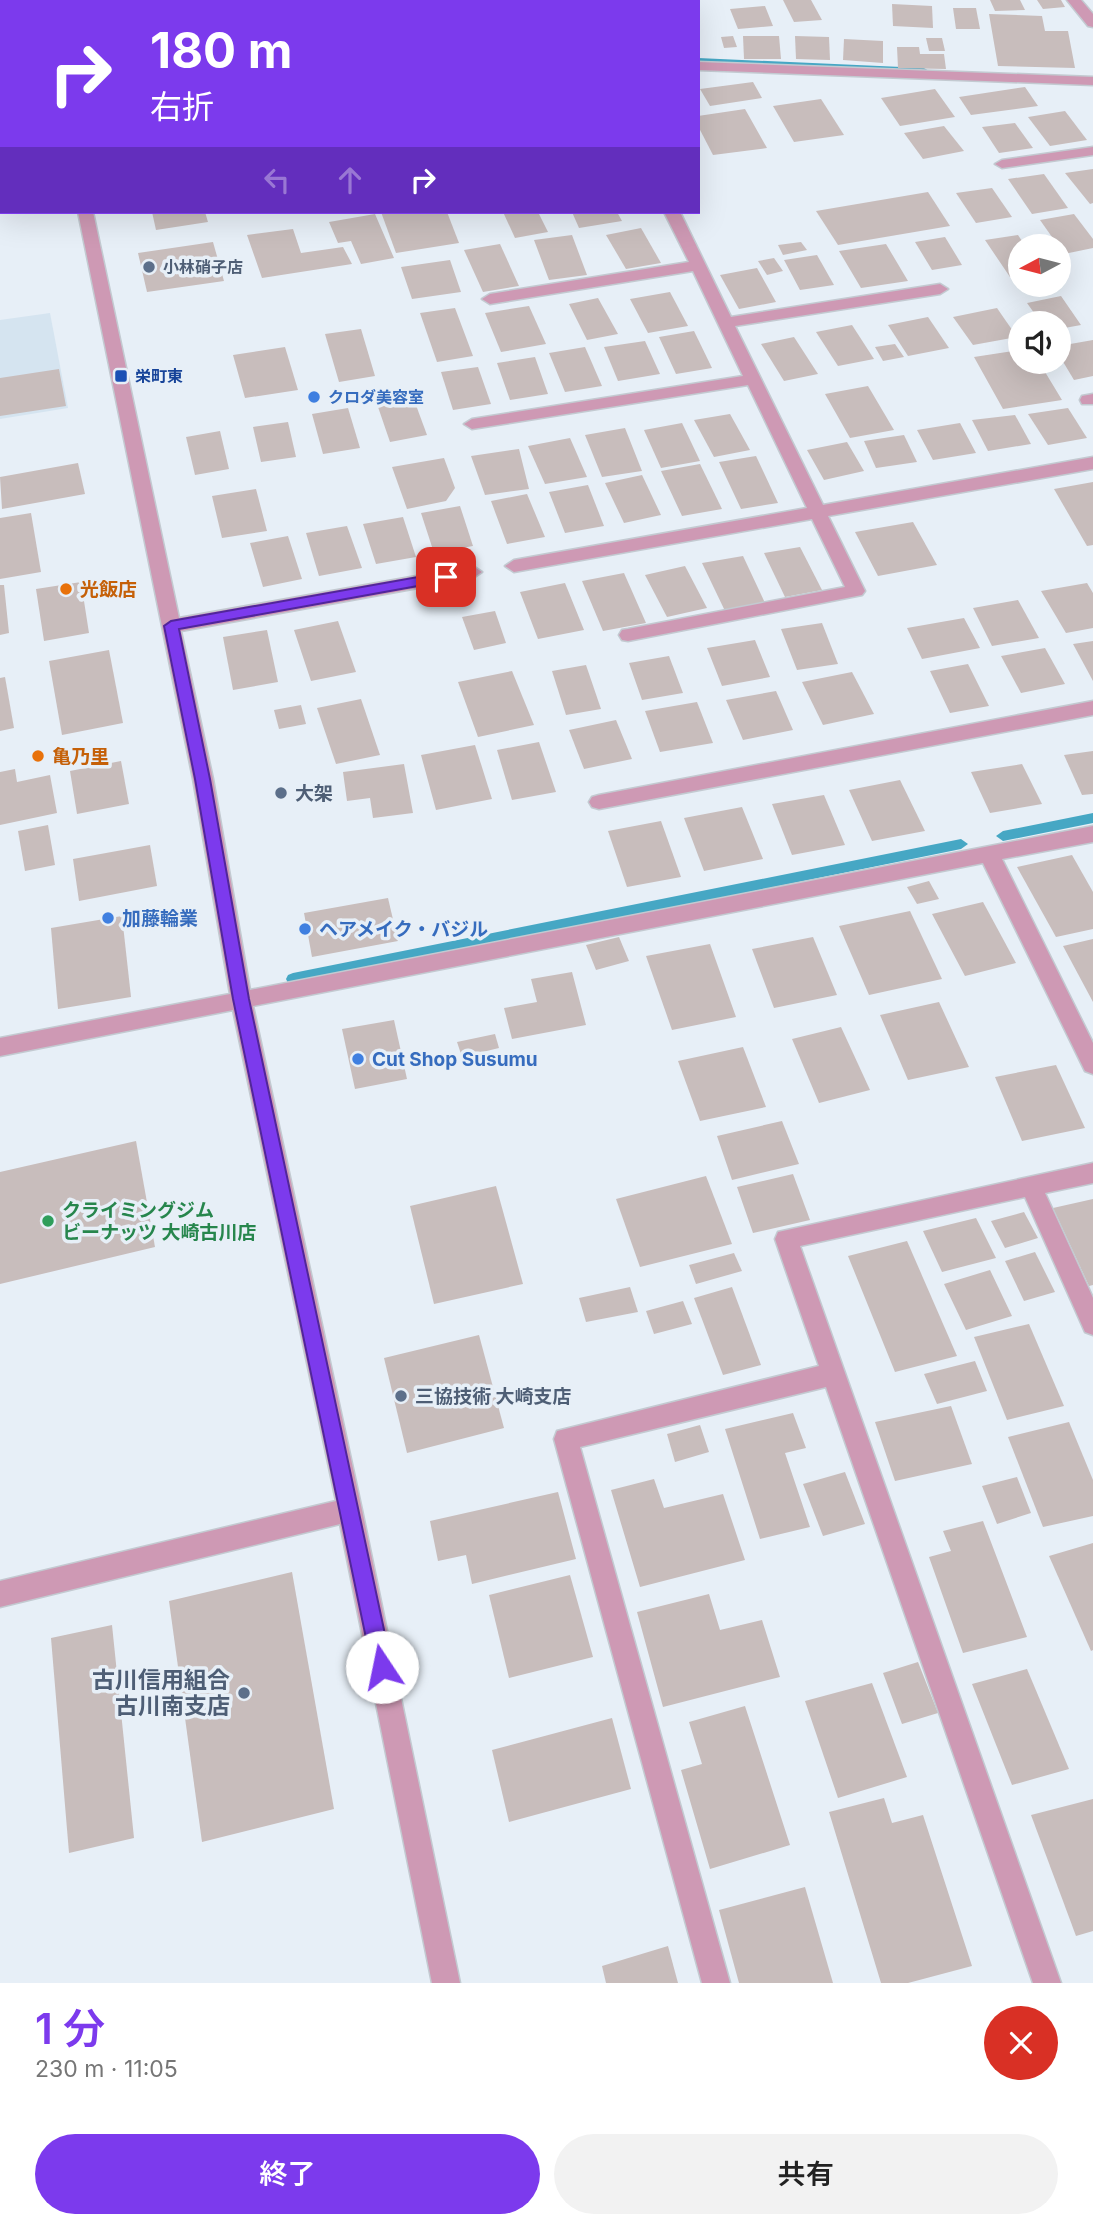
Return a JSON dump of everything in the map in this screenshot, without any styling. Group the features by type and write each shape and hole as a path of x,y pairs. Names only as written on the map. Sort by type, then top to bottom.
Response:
{"street":[{"path":"1082,4 1093,23"},
{"path":"700,66 1093,81"},
{"path":"1002,164 1093,151"},
{"path":"85,214 203,779 241,999 350,1510 446,1983"},
{"path":"628,635 856,591 673,214"},
{"path":"490,299 698,265"},
{"path":"726,323 940,289"},
{"path":"472,424 754,379"},
{"path":"514,566 1093,463"},
{"path":"171,626 473,572"},
{"path":"599,802 1093,708"},
{"path":"0,1047 1093,835"},
{"path":"989,856 1087,1040 1093,1065"},
{"path":"1047,1983 786,1239 1093,1173"},
{"path":"1031,1186 1093,1324"},
{"path":"716,1983 566,1439 834,1374"},
{"path":"0,1594 350,1510"}],"shaded area":[{"path":"50,313 68,408 0,419 0,320"}],"building":[{"path":"783,0 811,0 822,20 794,22"},
{"path":"990,0 1020,0 1025,10 995,11"},
{"path":"1037,0 1061,0 1065,7 1043,9"},
{"path":"892,4 932,6 933,28 893,26"},
{"path":"765,6 773,26 738,29 730,9"},
{"path":"953,8 976,8 980,29 956,29"},
{"path":"989,14 1042,16 1045,31 1068,31 1075,68 998,66"},
{"path":"733,36 737,47 724,48 721,37"},
{"path":"743,36 779,36 781,59 744,59"},
{"path":"795,36 829,37 830,60 796,59"},
{"path":"926,38 942,38 945,51 929,51"},
{"path":"844,39 883,41 883,63 843,60"},
{"path":"897,47 919,47 920,54 944,54 946,69 898,68"},
{"path":"753,82 762,98 710,106 700,89"},
{"path":"1025,87 1038,106 971,115 959,97"},
{"path":"935,89 955,117 900,126 881,98"},
{"path":"821,99 844,135 794,142 773,106"},
{"path":"745,109 767,148 713,155 700,130 700,116"},
{"path":"1065,111 1087,140 1050,146 1028,117"},
{"path":"1015,123 1033,148 999,153 982,127"},
{"path":"944,126 964,151 923,159 904,133"},
{"path":"1093,169 1093,203 1090,204 1065,173"},
{"path":"1044,174 1068,208 1032,214 1008,179"},
{"path":"992,188 1012,217 976,223 956,193"},
{"path":"928,192 950,226 838,245 816,211"},
{"path":"152,214 206,214 208,222 156,230"},
{"path":"375,214 394,258 361,264 351,241 338,243 329,222"},
{"path":"382,214 448,214 459,243 396,253"},
{"path":"504,214 539,214 548,232 515,238"},
{"path":"573,214 618,214 622,221 579,228"},
{"path":"1074,214 1093,239 1093,248 1071,253 1071,234 1050,234 1040,220"},
{"path":"641,228 661,263 626,269 606,235"},
{"path":"293,229 301,253 343,247 352,264 262,278 247,235"},
{"path":"572,235 587,275 549,280 534,240"},
{"path":"945,237 962,265 932,270 915,242"},
{"path":"1008,237 1008,274 985,240"},
{"path":"213,242 224,281 147,292 138,253"},
{"path":"801,242 807,250 783,255 778,245"},
{"path":"500,244 519,286 483,292 464,250"},
{"path":"886,244 908,281 861,288 839,251"},
{"path":"817,255 834,285 800,290 784,260"},
{"path":"774,258 783,271 767,275 758,261"},
{"path":"450,260 461,292 412,299 401,267"},
{"path":"757,268 776,302 739,309 720,275"},
{"path":"670,292 688,326 648,333 630,299"},
{"path":"598,298 618,334 587,340 569,304"},
{"path":"1062,298 1081,325 1071,327 1071,311 1033,311 1027,303"},
{"path":"529,306 546,344 501,352 485,313"},
{"path":"455,308 473,356 437,362 420,313"},
{"path":"997,308 1008,324 1008,339 973,345 953,317"},
{"path":"928,317 949,348 908,356 888,325"},
{"path":"852,325 874,359 838,366 816,332"},
{"path":"361,329 375,376 339,382 325,334"},
{"path":"694,331 712,368 676,374 659,337"},
{"path":"794,337 818,374 784,381 761,344"},
{"path":"1093,340 1093,376 1074,380 1070,374 1071,344"},
{"path":"645,341 660,374 618,381 604,347"},
{"path":"895,344 904,357 883,361 875,347"},
{"path":"285,347 298,390 245,398 233,355"},
{"path":"585,347 602,386 565,392 549,353"},
{"path":"1008,352 1008,374 1046,374 1062,400 1003,409 974,357"},
{"path":"535,357 548,394 510,400 497,363"},
{"path":"478,367 491,404 453,410 441,372"},
{"path":"59,369 66,406 0,416 0,378"},
{"path":"868,386 894,430 850,438 825,394"},
{"path":"413,397 427,435 390,442 377,404"},
{"path":"348,408 360,448 323,454 312,414"},
{"path":"1068,408 1087,438 1048,445 1028,414"},
{"path":"730,414 750,450 714,457 694,420"},
{"path":"1015,415 1031,444 988,451 972,420"},
{"path":"288,422 296,457 261,462 253,427"},
{"path":"682,423 700,461 661,468 644,430"},
{"path":"960,423 976,453 933,460 917,430"},
{"path":"625,428 642,471 602,477 585,435"},
{"path":"220,431 229,469 195,475 186,437"},
{"path":"904,435 917,462 876,468 864,441"},
{"path":"570,438 587,477 545,484 528,446"},
{"path":"847,442 864,471 824,480 807,450"},
{"path":"519,449 529,489 485,495 471,456"},
{"path":"756,456 778,503 741,509 719,462"},
{"path":"444,458 455,488 446,501 407,509 392,467"},
{"path":"78,463 85,494 2,509 0,477"},
{"path":"700,464 722,509 682,516 661,471"},
{"path":"642,475 661,515 624,523 605,483"},
{"path":"1093,482 1093,545 1087,546 1054,489"},
{"path":"588,485 604,526 565,533 549,492"},
{"path":"256,489 267,531 222,538 212,496"},
{"path":"527,494 545,537 507,544 491,501"},
{"path":"460,506 473,546 434,553 421,513"},
{"path":"31,513 41,572 0,579 0,518"},
{"path":"403,517 416,557 376,564 363,524"},
{"path":"913,522 937,565 878,576 855,532"},
{"path":"347,526 362,568 319,576 306,533"},
{"path":"288,536 302,579 263,587 250,543"},
{"path":"800,547 822,590 785,597 764,553"},
{"path":"743,556 765,603 725,611 702,563"},
{"path":"685,566 707,608 667,617 645,575"},
{"path":"624,573 646,623 603,631 582,581"},
{"path":"81,582 89,633 44,641 36,589"},
{"path":"565,583 584,630 538,639 520,592"},
{"path":"1087,583 1093,593 1093,628 1066,633 1041,591"},
{"path":"0,585 4,585 9,633 0,635"},
{"path":"1018,600 1039,638 992,646 973,608"},
{"path":"495,611 506,643 474,650 462,617"},
{"path":"964,618 980,648 922,659 907,628"},
{"path":"338,621 356,672 311,681 294,630"},
{"path":"822,623 838,664 797,670 781,629"},
{"path":"267,630 278,682 233,690 223,637"},
{"path":"755,640 770,677 722,686 707,648"},
{"path":"1093,641 1093,681 1073,644"},
{"path":"1045,648 1065,684 1021,693 1001,656"},
{"path":"109,650 123,723 62,735 49,661"},
{"path":"669,656 683,693 642,700 629,663"},
{"path":"968,664 989,706 950,713 930,671"},
{"path":"586,665 601,709 566,715 552,671"},
{"path":"512,671 534,725 478,737 458,682"},
{"path":"852,672 874,714 823,725 802,682"},
{"path":"5,677 14,728 0,731 0,678"},
{"path":"776,691 793,730 743,740 726,700"},
{"path":"361,699 380,755 336,764 317,708"},
{"path":"697,702 713,743 660,752 645,711"},
{"path":"301,705 306,724 279,729 274,710"},
{"path":"616,720 632,759 584,769 569,730"},
{"path":"539,742 556,792 512,800 497,750"},
{"path":"475,745 492,799 436,810 421,755"},
{"path":"1093,751 1093,794 1082,795 1064,755"},
{"path":"121,761 129,804 77,814 70,771"},
{"path":"404,764 413,813 373,818 370,798 347,801 343,772"},
{"path":"1022,764 1042,804 990,813 971,772"},
{"path":"15,769 17,782 50,775 57,813 0,825 0,772"},
{"path":"900,780 925,831 872,841 849,790"},
{"path":"824,795 845,845 792,855 772,804"},
{"path":"742,807 763,859 704,871 684,818"},
{"path":"661,821 681,877 627,887 608,831"},
{"path":"48,825 55,865 25,871 18,831"},
{"path":"150,845 157,886 79,901 73,859"},
{"path":"1072,855 1093,892 1093,929 1056,937 1017,867"},
{"path":"929,881 939,899 917,904 907,887"},
{"path":"388,898 398,941 312,957 304,913"},
{"path":"983,902 1016,963 965,976 932,914"},
{"path":"910,911 942,979 869,995 839,926"},
{"path":"122,916 131,997 58,1009 51,928"},
{"path":"619,937 629,961 596,970 586,945"},
{"path":"813,937 837,995 774,1008 752,949"},
{"path":"1093,939 1093,1002 1063,946"},
{"path":"710,944 736,1017 672,1030 646,956"},
{"path":"572,972 586,1025 512,1039 504,1008 537,1002 531,979"},
{"path":"939,1002 969,1067 908,1080 880,1015"},
{"path":"394,1020 407,1079 355,1089 342,1029"},
{"path":"841,1027 870,1090 819,1103 792,1039"},
{"path":"495,1034 499,1048 462,1057 457,1042"},
{"path":"743,1047 766,1107 700,1121 678,1061"},
{"path":"1056,1065 1085,1128 1022,1141 995,1077"},
{"path":"782,1121 799,1164 732,1180 717,1136"},
{"path":"136,1141 155,1247 0,1284 0,1172"},
{"path":"793,1174 810,1220 753,1233 737,1187"},
{"path":"706,1176 732,1244 640,1267 616,1199"},
{"path":"496,1186 523,1284 434,1304 410,1206"},
{"path":"1093,1199 1093,1285 1089,1286 1053,1208"},
{"path":"1024,1212 1038,1238 1005,1248 991,1221"},
{"path":"976,1218 996,1258 942,1272 923,1231"},
{"path":"907,1241 957,1356 895,1372 848,1256"},
{"path":"1035,1252 1055,1292 1024,1301 1005,1261"},
{"path":"734,1253 742,1271 696,1284 689,1265"},
{"path":"990,1270 1012,1316 966,1330 944,1284"},
{"path":"630,1287 638,1312 586,1322 579,1298"},
{"path":"732,1287 761,1365 723,1375 694,1298"},
{"path":"683,1301 692,1324 654,1334 646,1311"},
{"path":"1029,1324 1064,1406 1007,1420 974,1337"},
{"path":"479,1335 504,1428 407,1453 384,1358"},
{"path":"975,1361 987,1391 937,1404 924,1374"},
{"path":"951,1406 972,1464 895,1481 875,1422"},
{"path":"793,1413 806,1448 785,1453 810,1527 760,1539 725,1429"},
{"path":"1069,1422 1093,1480 1093,1516 1043,1527 1008,1437"},
{"path":"700,1425 709,1452 675,1462 667,1434"},
{"path":"845,1472 865,1524 823,1536 803,1484"},
{"path":"1017,1477 1031,1513 997,1524 982,1486"},
{"path":"654,1479 664,1508 723,1494 745,1560 640,1587 611,1490"},
{"path":"558,1492 576,1559 472,1584 466,1555 438,1561 430,1521"},
{"path":"983,1521 1027,1637 963,1653 929,1557 951,1551 943,1531"},
{"path":"1093,1543 1093,1650 1091,1651 1049,1556"},
{"path":"292,1572 334,1809 202,1842 169,1601"},
{"path":"570,1575 593,1657 509,1678 489,1595"},
{"path":"709,1594 720,1630 762,1620 780,1677 663,1707 637,1612"},
{"path":"112,1625 134,1838 69,1853 51,1638"},
{"path":"918,1662 938,1713 902,1724 883,1673"},
{"path":"1027,1669 1069,1769 1012,1785 972,1684"},
{"path":"872,1683 907,1777 838,1798 805,1701"},
{"path":"745,1706 790,1845 710,1869 681,1770 702,1764 689,1722"},
{"path":"612,1718 631,1789 509,1822 492,1750"},
{"path":"884,1798 892,1823 923,1815 972,1966 908,1983 881,1983 829,1812"},
{"path":"1093,1799 1093,1931 1076,1936 1031,1815"},
{"path":"805,1887 833,1983 739,1983 719,1910"},
{"path":"668,1946 678,1983 606,1983 602,1966"}],"waterway":[{"path":"700,61 924,71"},
{"path":"1003,836 1093,818"},
{"path":"293,979 961,844"}],"place":[{"name":"小林硝子店","path":"149,267"},
{"name":"栄町東","path":"121,376"},
{"name":"クロダ美容室","path":"314,397"},
{"name":"光飯店","path":"66,589"},
{"name":"亀乃里","path":"38,756"},
{"name":"大架","path":"281,793"},
{"name":"加藤輪業","path":"108,918"},
{"name":"ヘアメイク・バジル","path":"305,929"},
{"name":"Cut Shop Susumu","path":"358,1059"},
{"name":"クライミングジム ビーナッツ 大崎古川店","path":"48,1221"},
{"name":"三協技術 大崎支店","path":"401,1396"},
{"name":"古川信用組合 古川南支店","path":"244,1693"}],"route":[{"path":"382,1667 241,999 203,779 171,626 446,577"}]}
